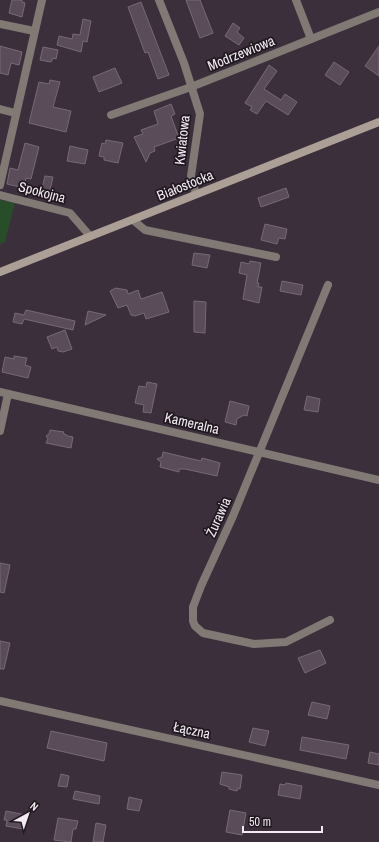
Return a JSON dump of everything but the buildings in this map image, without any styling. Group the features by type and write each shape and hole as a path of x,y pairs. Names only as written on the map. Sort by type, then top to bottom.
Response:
{"street":[{"path":"0,185 15,112 42,0"},
{"name":"Kwiatowa","path":"159,0 200,114 191,176 196,194"},
{"path":"296,0 311,39"},
{"name":"Modrzewiowa","path":"111,114 191,87 379,12"},
{"path":"0,24 34,31"},
{"path":"0,109 15,112"},
{"name":"Białostocka","path":"0,272 379,122"},
{"name":"Spokojna","path":"0,195 70,213 90,236"},
{"path":"133,220 145,230 276,257"},
{"name":"Żurawia","path":"328,285 233,516 198,593 193,607 193,621 195,626 203,632 254,644 286,642 330,620"},
{"name":"Kameralna","path":"0,392 379,480"},
{"path":"0,431 8,394"},
{"name":"Łączna","path":"0,701 379,785"}],"green space":[{"path":"0,200 15,203 5,242 0,244"}]}
